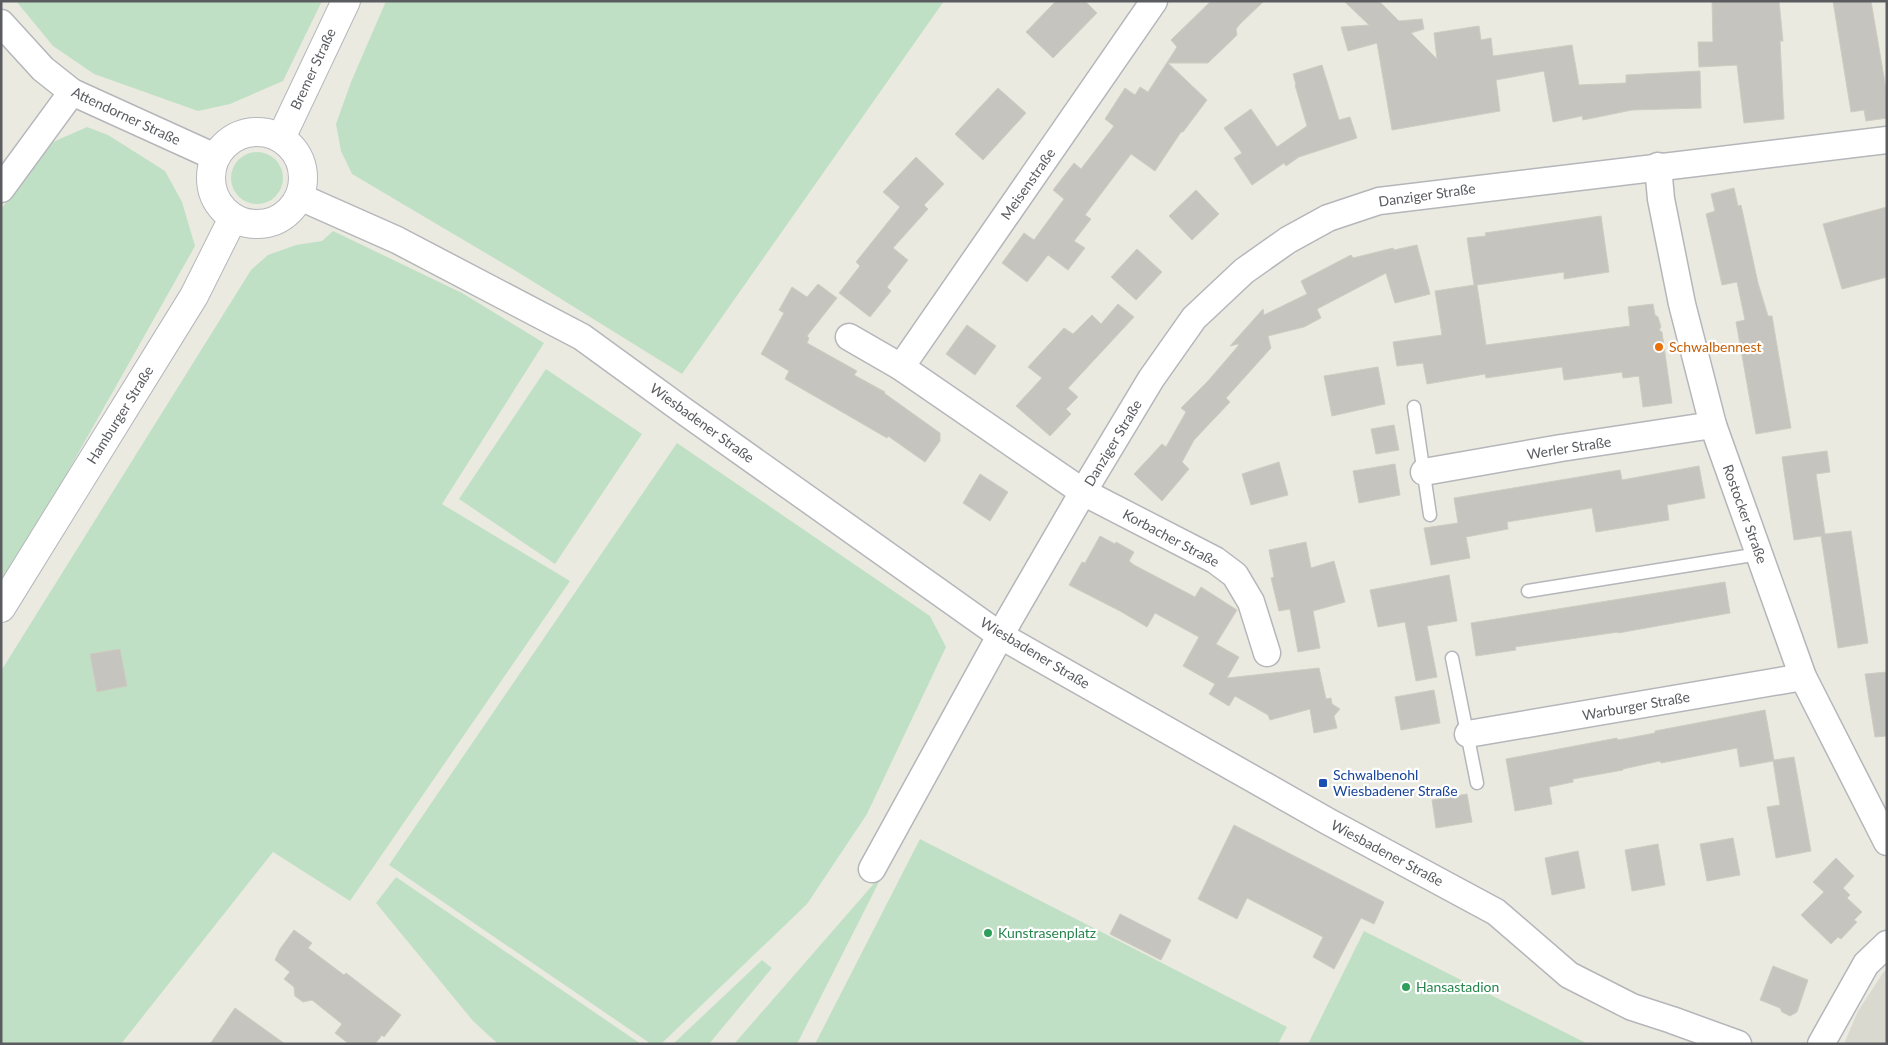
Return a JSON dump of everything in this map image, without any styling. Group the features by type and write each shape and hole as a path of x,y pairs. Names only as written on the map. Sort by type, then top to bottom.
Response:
{"main road":[{"name":"Bremer Straße","path":"281,138 346,1"},
{"path":"256,131 269,133 281,138 298,154 302,165 303,188 294,207 277,221 255,225 233,218 223,210 215,198 211,184 211,170 215,157 232,138 244,133 256,131"},
{"name":"Hamburger Straße","path":"1,608 194,296 233,218"}],"street":[{"name":"Meisenstraße","path":"901,367 1154,1"},
{"name":"Attendorner Straße","path":"1,23 43,69 72,92 215,157"},
{"path":"1,189 72,92"},
{"name":"Danziger Straße","path":"872,869 1001,636 1150,379 1194,318 1244,271 1288,240 1328,218 1379,200 1887,140"},
{"name":"Rostocker Straße","path":"1658,166 1662,199 1682,304 1713,425 1803,677 1887,842"},
{"name":"Wiesbadener Straße","path":"300,197 397,240 582,337 680,409 1001,636 1329,822 1496,912 1569,975 1632,1007 1738,1044"},
{"path":"849,337 901,367 1083,492"},
{"name":"Werler Straße","path":"1424,472 1561,448 1713,425"},
{"name":"Korbacher Straße","path":"1083,492 1215,560 1235,575 1251,602 1267,653"},
{"name":"Warburger Straße","path":"1468,734 1803,677"},
{"path":"1821,1044 1866,964 1887,944"}],"lane":[{"path":"1414,407 1430,515"},
{"path":"1528,591 1759,554"},
{"path":"1452,658 1477,782"}],"shaded area":[{"path":"1887,969 1887,1044 1844,1044 1858,1011"}],"green space":[{"path":"16,1 322,1 283,81 230,104 198,111 94,74 53,46"},
{"path":"386,1 944,1 682,374 516,271 352,174 341,151 336,124 351,82"},
{"path":"87,127 108,135 165,171 182,202 195,246 1,590 1,209 53,142"},
{"path":"257,152 271,156 279,164 283,178 279,192 271,200 257,204 243,200 235,192 231,178 235,164 243,156"},
{"path":"333,231 462,293 544,343 442,504 570,581 350,901 273,852 121,1044 1,1044 1,671 251,270 268,255 296,245 322,241"},
{"path":"546,369 642,434 555,564 459,499"},
{"path":"677,443 930,616 946,647 867,814 807,904 661,1044 651,1044 389,865"},
{"name":"Kunstrasenplatz","path":"920,839 1287,1027 1278,1044 815,1044"},
{"path":"884,872 797,1044 734,1044"},
{"path":"396,877 641,1044 498,1044 473,1021 376,903"},
{"name":"Hansastadion","path":"1364,931 1588,1044 1308,1044"},
{"path":"762,960 772,968 709,1044 673,1044"}],"building":[{"path":"1056,1 1085,1 1097,13 1053,58 1026,32"},
{"path":"1211,1 1264,1 1236,29 1237,35 1208,63 1168,63 1207,100 1183,132 1181,132 1155,171 1131,154 1085,215 1091,219 1074,241 1085,248 1068,270 1048,255 1027,282 1002,263 1024,233 1034,240 1064,199 1053,190 1074,163 1081,169 1114,126 1105,119 1125,88 1135,95 1140,87 1148,92 1177,47 1171,40"},
{"path":"1344,1 1379,1 1399,21 1422,19 1424,29 1411,33 1437,59 1434,33 1479,26 1481,40 1491,38 1493,56 1572,45 1579,85 1626,83 1626,75 1700,71 1701,108 1632,110 1583,120 1582,116 1553,122 1544,71 1496,80 1500,111 1392,130 1377,43 1348,51 1341,27 1369,25"},
{"path":"1712,1 1779,1 1783,41 1780,41 1784,119 1744,123 1737,65 1699,67 1698,42 1713,42"},
{"path":"1833,1 1871,1 1887,95 1887,118 1866,121 1864,110 1851,112"},
{"path":"1322,65 1339,120 1350,117 1357,138 1299,157 1286,166 1284,163 1252,185 1234,158 1242,153 1224,128 1251,109 1277,147 1307,126 1293,74"},
{"path":"998,88 1026,113 983,160 955,134"},
{"path":"916,157 944,184 924,205 928,209 893,248 908,260 887,287 891,291 870,317 839,293 860,266 856,262 900,207 883,192"},
{"path":"1734,188 1738,206 1741,205 1758,283 1768,316 1772,316 1791,428 1756,434 1736,322 1745,320 1737,282 1722,285 1706,214 1715,211 1711,194"},
{"path":"1196,190 1219,214 1192,240 1169,216"},
{"path":"1887,207 1887,277 1842,289 1823,224"},
{"path":"1601,216 1609,272 1564,279 1564,272 1477,285 1486,345 1630,326 1628,307 1653,304 1655,315 1658,317 1661,327 1659,330 1662,332 1672,403 1643,407 1639,376 1623,378 1622,372 1564,380 1562,367 1486,378 1485,374 1427,384 1423,363 1397,366 1393,342 1442,335 1435,291 1474,285 1467,238 1486,236 1485,233"},
{"path":"1417,245 1430,294 1395,303 1386,273 1317,309 1321,318 1304,327 1268,336 1271,348 1226,398 1230,402 1194,440 1182,462 1189,469 1162,501 1134,474 1162,444 1166,447 1186,412 1181,408 1208,381 1239,345 1230,346 1263,309 1264,315 1307,294 1301,281 1351,255 1353,258 1393,248 1394,250"},
{"path":"1137,249 1162,272 1136,300 1111,277"},
{"path":"818,284 837,298 807,336 809,338 807,343 857,371 854,375 885,392 940,433 940,441 925,462 888,436 887,438 785,379 789,371 761,354 784,313 779,310 792,287 807,297"},
{"path":"1118,304 1134,317 1068,388 1078,397 1066,409 1071,414 1050,436 1016,406 1042,378 1028,367 1064,328 1073,334 1092,315 1101,324"},
{"path":"967,325 996,346 975,375 946,354"},
{"path":"1378,367 1385,404 1332,416 1324,376"},
{"path":"1394,425 1399,450 1376,454 1371,429"},
{"path":"1827,451 1830,472 1816,474 1825,534 1851,531 1868,643 1838,648 1821,536 1794,540 1782,457"},
{"path":"1279,462 1288,495 1251,505 1242,474"},
{"path":"1395,464 1400,495 1359,503 1353,471"},
{"path":"1699,466 1705,498 1667,505 1669,520 1596,532 1592,508 1507,522 1508,529 1466,537 1470,558 1431,565 1424,528 1458,523 1454,498 1620,470 1622,480"},
{"path":"980,474 1008,492 990,521 963,503"},
{"path":"1100,536 1134,552 1129,561 1134,565 1195,597 1201,587 1237,610 1216,644 1239,657 1227,678 1319,668 1326,699 1331,698 1332,704 1340,709 1334,716 1337,728 1314,733 1310,709 1270,720 1268,715 1235,696 1229,706 1209,694 1215,684 1183,666 1199,637 1155,613 1147,627 1069,585 1082,562 1085,563"},
{"path":"1306,542 1311,568 1334,561 1345,602 1313,611 1320,648 1298,652 1290,609 1279,611 1271,578 1274,577 1269,550"},
{"path":"1449,575 1457,621 1427,626 1437,677 1416,681 1405,622 1378,627 1370,590"},
{"path":"1725,582 1730,613 1618,633 1515,647 1516,650 1476,656 1471,623"},
{"path":"120,649 127,686 97,692 90,654"},
{"path":"1887,672 1887,736 1875,737 1865,674"},
{"path":"1434,690 1440,723 1401,730 1395,697"},
{"path":"1765,710 1774,760 1794,757 1811,851 1776,858 1767,807 1780,805 1773,761 1740,767 1737,748 1661,763 1660,761 1573,779 1573,782 1549,787 1552,804 1515,811 1506,759 1617,738 1618,740 1655,733 1655,731"},
{"path":"1467,794 1472,822 1436,828 1432,800"},
{"path":"1234,825 1384,902 1374,924 1361,918 1334,969 1313,957 1323,937 1247,898 1237,919 1198,899"},
{"path":"1733,838 1740,875 1707,881 1700,844"},
{"path":"1658,844 1665,885 1632,891 1625,850"},
{"path":"1578,851 1585,888 1552,895 1545,858"},
{"path":"1836,858 1854,876 1843,888 1850,895 1847,898 1862,912 1854,920 1857,922 1841,939 1838,937 1831,944 1801,915 1824,892 1813,882"},
{"path":"1120,914 1171,940 1161,960 1110,934"},
{"path":"294,930 312,943 308,948 344,975 346,973 401,1015 384,1037 382,1035 375,1044 349,1044 335,1033 342,1024 312,1000 303,1002 295,996 294,987 284,979 290,972 275,960 280,949"},
{"path":"1773,966 1808,980 1797,1012 1790,1016 1782,1012 1780,1008 1760,1000"},
{"path":"235,1008 285,1044 210,1044"}],"place":[{"name":"Schwalbennest","path":"1659,347"},
{"name":"Schwalbenohl Wiesbadener Straße","path":"1323,783"},
{"name":"Kunstrasenplatz","path":"988,933"},
{"name":"Hansastadion","path":"1406,987"}]}
